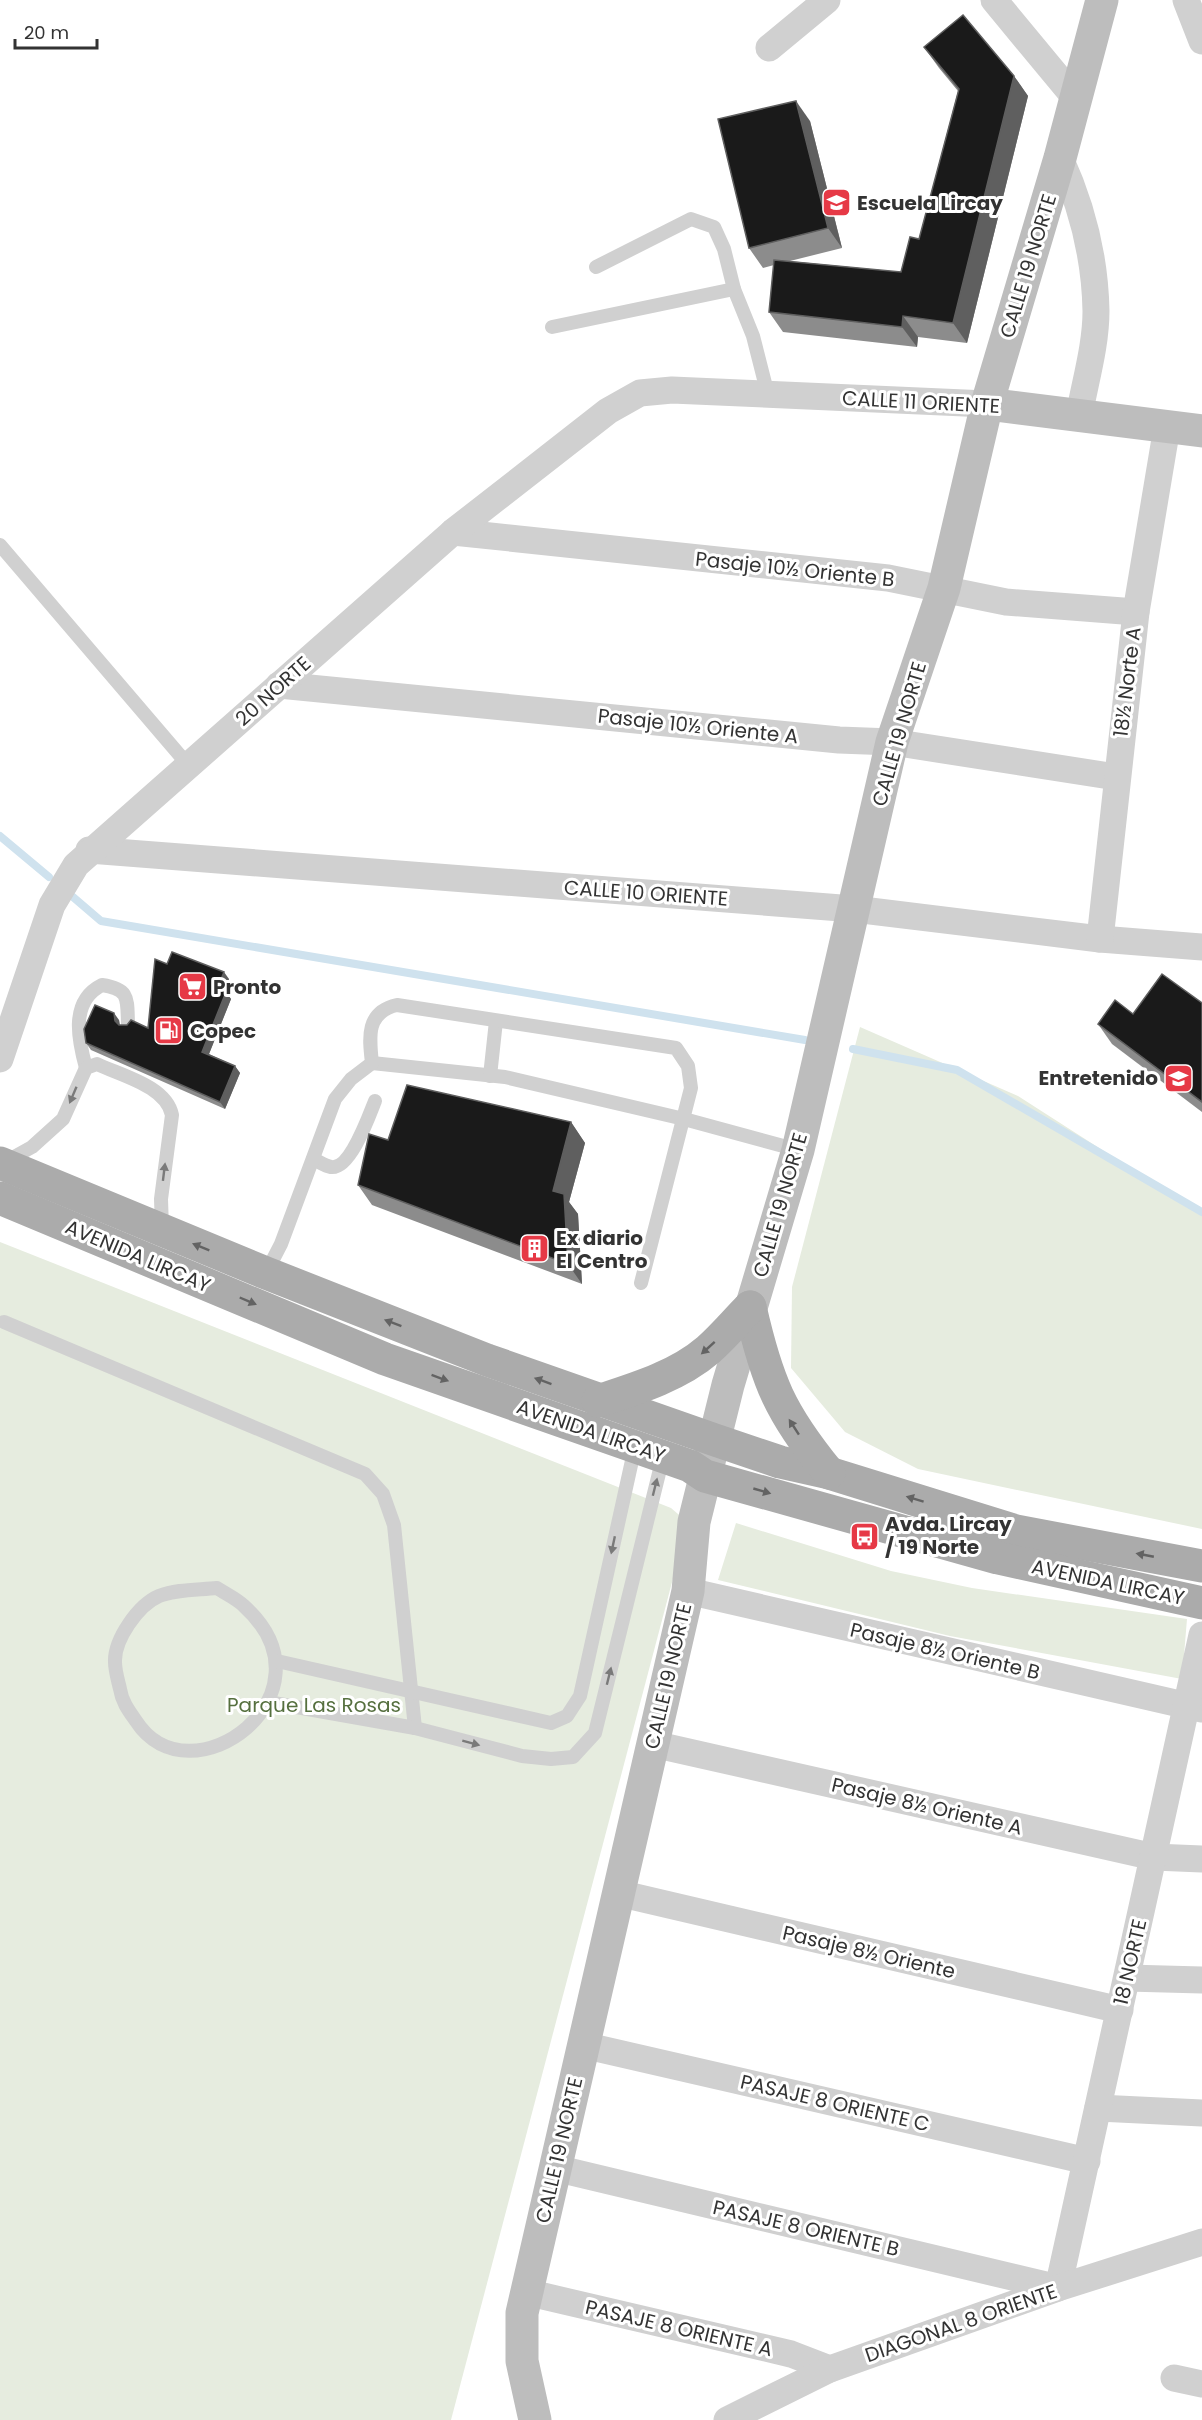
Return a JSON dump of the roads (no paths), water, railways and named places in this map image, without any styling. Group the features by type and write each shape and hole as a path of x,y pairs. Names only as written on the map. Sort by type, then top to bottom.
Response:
{"main road":[{"name":"AVENIDA LIRCAY","path":"1,1163 266,1274 598,1401 780,1462 829,1473 1016,1531 1202,1566"},
{"name":"AVENIDA LIRCAY","path":"0,1198 385,1359 690,1466 705,1476 998,1558 1202,1603"},
{"path":"598,1401 664,1376 688,1363 707,1351 750,1307"},
{"path":"750,1307 761,1358 771,1386 803,1442 829,1473"}],"street":[{"path":"769,48 827,0"},
{"path":"994,0 1076,99"},
{"name":"CALLE 19 NORTE","path":"535,2420 522,2361 520,2335 526,2292 688,1591 694,1522 750,1307 798,1150 892,742 944,588 987,404 1060,158 1102,0"},
{"path":"1186,0 1202,41"},
{"path":"1060,158 1083,217 1094,280 1096,312 1093,341 1079,416"},
{"name":"CALLE 11 ORIENTE","path":"639,393 672,390 987,404 1202,431"},
{"name":"20 NORTE","path":"0,1059 52,905 76,865 89,850 189,766 453,532 608,411 639,393"},
{"name":"18½ Norte A","path":"1100,939 1116,777 1136,612 1167,427"},
{"name":"Pasaje 10½ Oriente B","path":"453,532 888,578 1006,602 1136,612"},
{"name":"Pasaje 10½ Oriente A","path":"279,685 839,740 892,742 1116,777"},
{"name":"CALLE 10 ORIENTE","path":"89,850 854,909 1100,939 1202,947"},
{"name":"Pasaje 8½ Oriente B","path":"688,1591 1194,1708"},
{"name":"18 NORTE","path":"1058,2288 1154,1857 1194,1708 1202,1635"},
{"name":"Pasaje 8½ Oriente A","path":"653,1744 1154,1857 1202,1859"},
{"name":"Pasaje 8½ Oriente","path":"618,1893 1120,2010"},
{"path":"1127,1978 1202,1980"},
{"name":"PASAJE 8 ORIENTE C","path":"583,2045 1087,2161"},
{"path":"1098,2108 1202,2113"},
{"name":"PASAJE 8 ORIENTE B","path":"555,2168 1058,2288"},
{"name":"DIAGONAL 8 ORIENTE","path":"727,2420 830,2369 1058,2288 1202,2242"},
{"name":"PASAJE 8 ORIENTE A","path":"526,2292 791,2354 830,2369"},
{"path":"1174,2378 1202,2384"}],"lane":[{"path":"597,267 691,219 714,227 724,249 734,289 753,336 768,394"},
{"path":"552,327 734,289"},
{"path":"0,545 189,766"},
{"path":"1,1163 32,1147 63,1119 86,1068 79,1042 79,1020 80,1010 88,993 102,985 121,990 126,995 128,1024"},
{"path":"372,1063 369,1038 376,1017 384,1008 397,1005 676,1048 688,1066 691,1088 641,1283"},
{"path":"490,1076 496,1021"},
{"path":"266,1274 281,1244 335,1099 351,1079 372,1063 490,1076 684,1119 798,1150"},
{"path":"86,1068 97,1064 111,1065 163,1095 170,1107 172,1115 161,1199 162,1231"},
{"path":"313,1159 331,1167 344,1162 355,1147 375,1101"},
{"path":"4,1322 365,1474 383,1494 394,1525 415,1728"},
{"path":"277,1661 551,1723 567,1716 580,1696 649,1452"},
{"path":"268,1702 415,1728 522,1756 561,1760 573,1757 595,1733 649,1452"},
{"path":"217,1588 243,1605 261,1624 273,1644 277,1661 275,1683 268,1702 256,1720 221,1744 193,1751 168,1750 142,1732 121,1699 115,1659 129,1620 157,1597 182,1591 217,1588"}],"waterway":[{"path":"0,836 49,877"},
{"path":"73,897 101,921 805,1040"},
{"path":"853,1049 957,1070 1202,1212"}],"place":[{"name":"Escuela Lircay","path":"836,203"},
{"name":"Pronto","path":"192,987"},
{"name":"Copec","path":"169,1031"},
{"name":"Entretenido","path":"1179,1078"},
{"name":"Ex diario El Centro","path":"535,1249"},
{"name":"Avda. Lircay / 19 Norte","path":"864,1536"}],"park label":[{"name":"Parque Las Rosas","path":"314,1705"}]}
